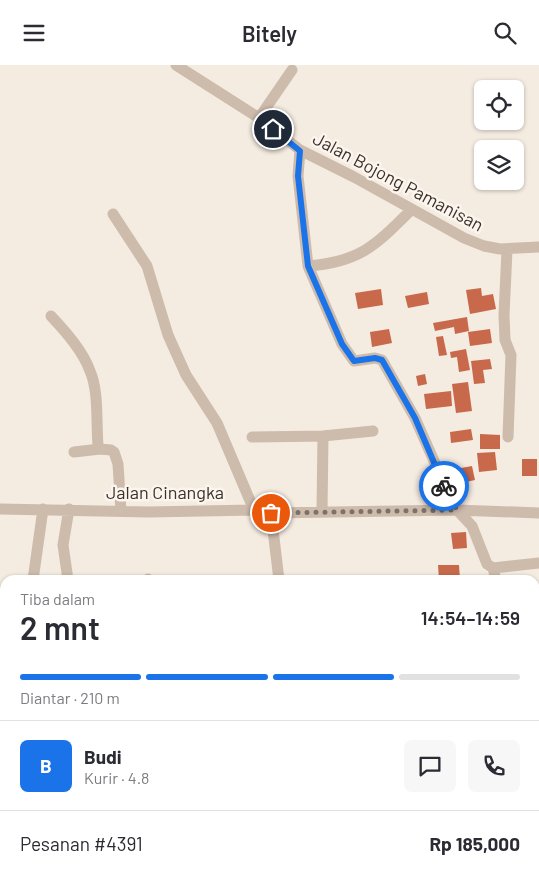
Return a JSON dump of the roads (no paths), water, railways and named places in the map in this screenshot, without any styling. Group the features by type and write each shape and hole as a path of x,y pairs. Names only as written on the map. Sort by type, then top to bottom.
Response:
{"street":[{"name":"Jalan Bojong Pamanisan","path":"176,65 260,118 300,151 354,177 411,210 471,241 484,246 507,250 539,247"},
{"path":"260,118 292,70"},
{"path":"300,151 298,176 308,266 342,344 354,361 358,362 375,358 382,360 415,418 441,479 457,510 472,526 487,564 493,567 539,563"},
{"path":"308,266 330,265 374,247 411,210"},
{"path":"113,215 147,266 168,335 186,375 217,423 254,510"},
{"path":"507,250 504,320 505,339 511,355 508,437"},
{"path":"52,316 72,341 91,371 96,402 98,445 100,449"},
{"path":"252,437 323,436 373,431"},
{"path":"322,511 323,436"},
{"path":"74,452 100,449 111,450 117,458 121,511"},
{"name":"Jalan Cinangka","path":"0,509 121,511 254,510 271,513 457,510 539,513"},
{"path":"34,575 43,509"},
{"path":"67,575 63,545 69,509"},
{"path":"271,513 279,575"},
{"path":"493,567 495,575"}]}
